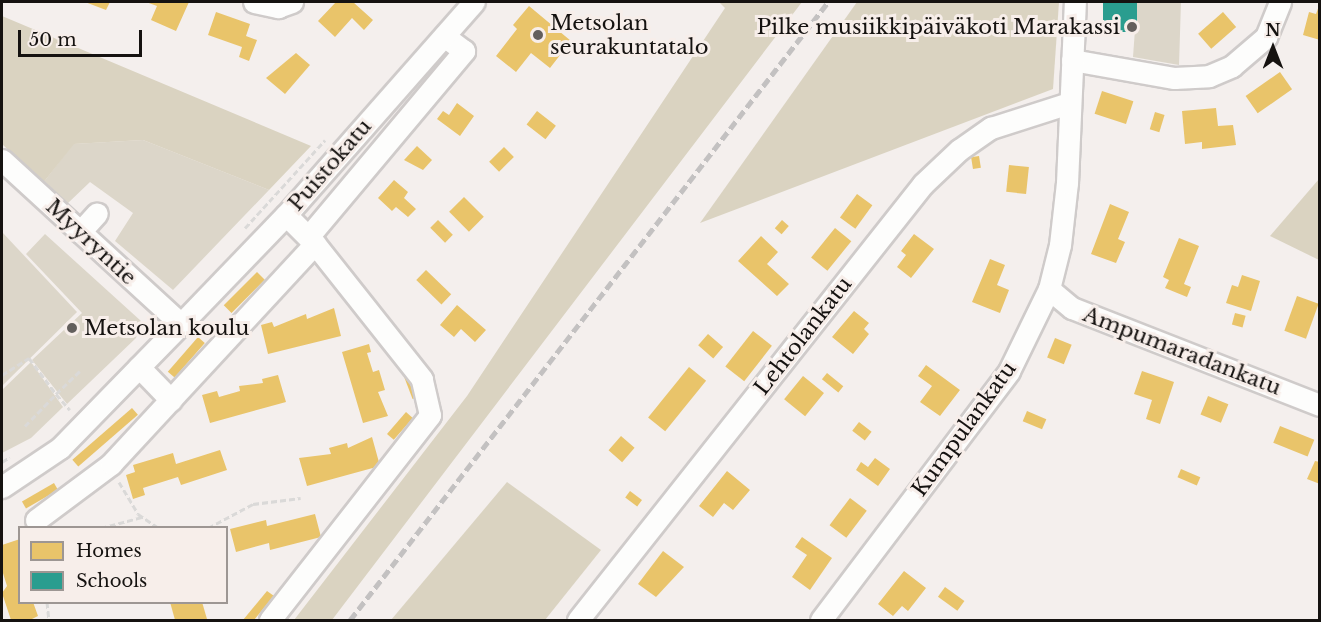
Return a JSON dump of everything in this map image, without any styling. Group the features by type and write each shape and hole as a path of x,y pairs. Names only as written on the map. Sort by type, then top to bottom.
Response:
{"street":[{"path":"254,2 278,7 292,2"},
{"name":"Puistokatu","path":"2,487 60,448 181,324 286,215 474,2"},
{"name":"Kumpulankatu","path":"821,621 1010,371 1049,289 1064,213 1075,2"},
{"path":"1072,60 1174,78 1209,76 1232,66 1266,37 1280,2"},
{"path":"36,520 111,464 312,241 464,51 444,36"},
{"name":"Lehtolankatu","path":"578,621 923,184 959,150 990,128 1068,103"},
{"name":"Myyryntie","path":"2,160 181,324"},
{"path":"80,232 98,213"},
{"path":"270,621 430,415 422,379 312,241 286,215"},
{"name":"Ampumaradankatu","path":"1049,289 1072,308 1320,405"},
{"path":"139,367 171,400"}],"path":[{"path":"237,237 332,132"},
{"path":"140,339 162,308"},
{"path":"2,375 29,358 70,410"},
{"path":"25,426 80,371"},
{"path":"61,418 78,402"},
{"path":"2,462 19,453"},
{"path":"111,464 127,500 142,517 156,526"},
{"path":"212,526 253,504 301,498"},
{"path":"108,526 142,517"},
{"path":"47,604 49,621"}],"shaded area":[{"path":"719,2 802,2 332,620 294,620 467,396 725,8"},
{"path":"857,2 1059,2 1053,89 700,223"},
{"path":"1137,2 1181,2 1179,65 1133,57"},
{"path":"2,16 311,146 269,190 143,140 74,144 43,183 2,144"},
{"path":"143,140 269,190 173,290 115,241 133,213 90,182 67,204 43,183 73,144"},
{"path":"1319,179 1319,260 1270,236"},
{"path":"2,232 77,312 2,386"},
{"path":"45,234 141,321 136,338 67,404 32,360 82,313 26,254"},
{"path":"31,362 63,407 31,438 2,453 2,390"},
{"path":"507,482 601,550 545,620 391,620"}],"building: Homes":[{"path":"85,2 110,2 106,10"},
{"path":"146,2 189,2 176,31 151,20 157,6"},
{"path":"336,2 353,2 373,20 364,30 352,18 335,37 318,21"},
{"path":"1320,3 1320,40 1303,35 1309,12 1316,14"},
{"name":"Metsolan seurakuntatalo","path":"529,6 571,41 550,68 531,53 516,72 496,56 517,29 513,25"},
{"path":"216,12 250,24 246,36 257,40 249,61 239,57 242,47 208,35"},
{"path":"1223,12 1236,27 1211,49 1198,34"},
{"path":"296,53 310,65 285,94 266,78"},
{"path":"1280,72 1292,89 1258,113 1246,96"},
{"path":"1102,91 1133,101 1126,124 1095,114"},
{"path":"457,103 474,116 460,136 437,119 443,111 449,115"},
{"path":"1216,108 1218,126 1233,125 1236,145 1202,149 1202,142 1185,144 1182,111"},
{"path":"537,111 556,126 545,139 527,124"},
{"path":"1155,112 1165,115 1159,132 1150,129"},
{"path":"417,146 432,160 423,170 404,160"},
{"path":"504,147 514,157 499,172 489,162"},
{"path":"979,156 981,168 973,169 971,157"},
{"path":"1009,165 1029,167 1026,194 1006,192"},
{"path":"394,180 408,192 404,198 416,209 408,217 396,207 392,211 378,198"},
{"path":"857,194 872,205 855,229 840,217"},
{"path":"464,197 484,217 469,232 449,212"},
{"path":"1110,204 1129,212 1118,239 1125,242 1116,263 1091,254"},
{"path":"438,220 453,235 445,243 430,228"},
{"path":"782,220 789,226 782,234 775,228"},
{"path":"835,228 851,241 827,271 811,258"},
{"path":"914,234 934,249 911,278 897,267 906,255 901,251"},
{"path":"761,236 778,252 767,264 789,284 777,296 738,261"},
{"path":"1179,238 1199,246 1184,284 1191,287 1187,297 1165,288 1169,280 1163,277"},
{"path":"990,259 1005,265 997,285 1009,290 1000,313 972,302"},
{"path":"426,270 451,294 441,304 416,280"},
{"path":"257,272 265,280 232,313 224,305"},
{"path":"1242,275 1260,281 1251,311 1226,303 1232,285 1238,287"},
{"path":"1297,296 1319,304 1306,339 1284,331"},
{"path":"457,305 486,330 475,342 461,329 454,337 440,325"},
{"path":"334,308 341,336 268,354 261,325 272,322 274,327 306,314 307,319"},
{"path":"854,311 869,323 864,329 869,334 853,354 832,337"},
{"path":"1235,313 1246,316 1243,327 1232,325"},
{"path":"753,331 772,346 744,381 725,366"},
{"path":"708,334 723,347 713,358 698,345"},
{"path":"198,337 205,343 175,378 168,372"},
{"path":"1055,338 1072,345 1064,364 1047,357"},
{"path":"369,344 371,352 367,353 373,372 379,370 385,390 378,392 388,416 363,423 342,352"},
{"path":"926,365 960,390 940,416 920,402 932,386 918,376"},
{"path":"689,367 706,381 665,431 648,418"},
{"path":"410,370 420,396 413,399 403,373"},
{"path":"1142,371 1174,382 1160,424 1146,419 1152,400 1134,394"},
{"path":"827,373 843,386 838,392 822,379"},
{"path":"278,375 286,402 210,423 202,395 217,391 219,397 240,391 239,386 263,383 262,379"},
{"path":"803,376 824,393 805,416 784,399"},
{"path":"1208,396 1228,404 1221,423 1201,415"},
{"path":"132,408 138,415 78,467 72,460"},
{"path":"1027,411 1046,419 1042,429 1023,421"},
{"path":"406,412 413,418 394,440 387,434"},
{"path":"859,422 872,432 865,441 852,431"},
{"path":"1280,426 1314,440 1308,457 1273,443"},
{"path":"621,436 635,448 622,462 609,450"},
{"path":"372,437 380,466 307,486 299,458 331,454 329,448 347,443 348,448"},
{"path":"220,450 227,470 181,485 178,477 143,488 145,495 133,499 126,475 135,472 133,465 173,453 176,464"},
{"path":"875,458 890,469 878,486 856,470 861,462 868,467"},
{"path":"1315,461 1320,462 1320,484 1307,479"},
{"path":"1181,469 1200,477 1197,485 1177,477"},
{"path":"727,471 750,490 733,510 724,503 713,517 699,506"},
{"path":"54,483 58,490 26,508 22,502"},
{"path":"630,491 642,500 637,506 625,497"},
{"path":"850,498 867,511 846,538 830,525"},
{"path":"315,514 321,537 270,550 269,543 236,552 230,529 266,520 267,526"},
{"path":"802,537 832,558 810,590 792,577 807,555 795,547"},
{"path":"18,540 18,604 34,604 38,616 30,620 11,620 2,593 7,586 2,570 2,545"},
{"path":"663,551 684,567 656,597 638,584"},
{"path":"904,571 926,588 908,611 902,606 893,616 878,604"},
{"path":"945,587 964,601 957,611 938,597"},
{"path":"267,591 274,596 254,620 243,620"},
{"path":"171,604 203,604 207,619 175,620"}],"building: Schools":[{"path":"1103,2 1137,2 1137,32 1103,32"}],"railway":[{"path":"350,620 828,2"}],"place":[{"name":"Pilke musiikkipäiväkoti Marakassi","path":"1132,27"},
{"name":"Metsolan seurakuntatalo","path":"538,35"},
{"name":"Metsolan koulu","path":"72,328"}]}
